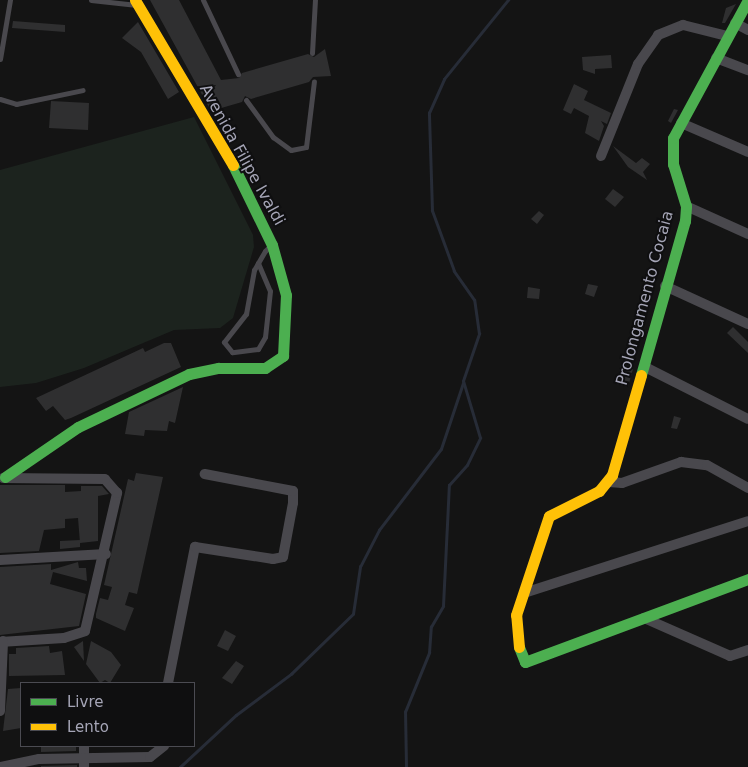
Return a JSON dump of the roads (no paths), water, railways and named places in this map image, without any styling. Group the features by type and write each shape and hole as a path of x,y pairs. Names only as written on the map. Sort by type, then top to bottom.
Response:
{"street":[{"name":"Prolongamento Cocaia","path":"609,482 623,443 645,367 686,206 673,164 674,138 748,0"},
{"name":"Avenida Filipe Ivaldi","path":"3,478 78,427 189,374 218,368 265,368 278,362 287,303 272,245 234,167 136,3"},
{"path":"735,23 748,30"},
{"path":"601,156 638,64 658,35 683,26 728,36"},
{"path":"716,58 748,70"},
{"path":"681,123 748,151"},
{"path":"686,206 748,234"},
{"path":"665,286 748,324"},
{"path":"645,367 748,419"},
{"path":"748,488 707,466 681,462 622,483 609,482 599,491 549,516 524,593 514,638 525,662 748,579"},
{"path":"168,682 195,547 273,560 283,557 293,502 293,491 205,474"},
{"path":"0,710 2,642 64,638 85,631 106,554 117,493 110,481 3,478"},
{"path":"524,593 748,521"},
{"path":"0,560 106,554"},
{"path":"644,618 730,656 748,650"},
{"path":"84,747 84,763"},
{"path":"1,767 39,759 84,763 150,758 163,747"}],"lane":[{"path":"0,59 10,0"},
{"path":"91,0 136,3"},
{"path":"203,0 238,74"},
{"path":"312,53 315,0"},
{"path":"246,100 273,137 292,150 306,147 314,81"},
{"path":"0,99 16,104 83,90"},
{"path":"258,263 270,291 265,337 258,349 232,352 224,342 246,314 258,263 272,245"}],"waterway":[{"path":"406,767 405,712 429,653 431,627 443,606 449,485 467,465 480,438 463,381 479,334 474,300 454,271 432,211 429,113 444,79 508,0"},
{"path":"180,767 236,715 291,674 353,614 360,567 379,530 441,449 463,383"}]}
